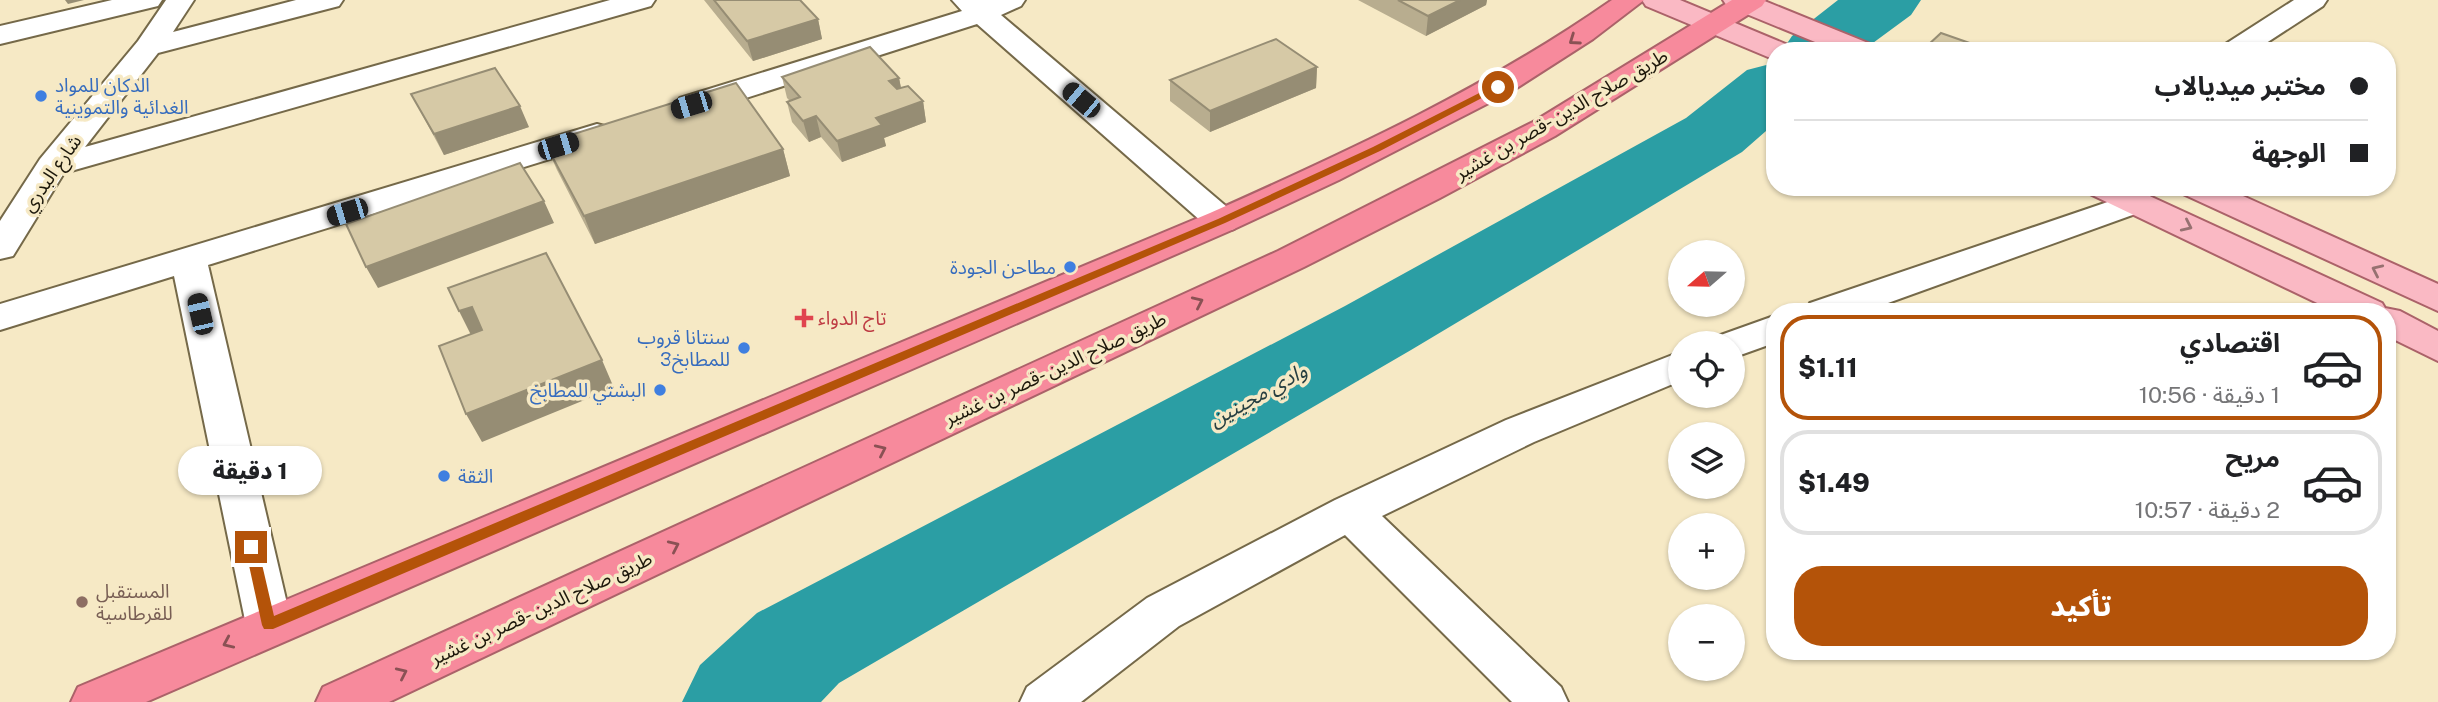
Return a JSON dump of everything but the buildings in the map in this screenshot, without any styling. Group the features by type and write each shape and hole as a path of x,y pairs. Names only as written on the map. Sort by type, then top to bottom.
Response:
{"highway":[{"path":"95,702 269,625 1222,221 1377,149 1498,87 1564,47 1630,0"},
{"name":"طريق صلاح الدين -قصر بن غشير","path":"340,702 1253,276 1428,191 1544,129 1737,7"}],"main road":[{"path":"1656,0 1737,7 1787,21 1840,42"},
{"path":"1737,7 1766,43"},
{"path":"2123,196 2350,303"},
{"path":"2215,196 2438,299"},
{"path":"2396,325 2438,348"}],"street":[{"path":"0,35 30,14 148,0"},
{"name":"شارع البدري","path":"0,248 52,166 148,47 180,0"},
{"path":"148,47 329,0"},
{"path":"52,166 640,0"},
{"path":"664,113 973,7 1011,0"},
{"path":"2248,42 2313,0"},
{"path":"973,7 1222,221"},
{"path":"0,317 189,262 624,126"},
{"path":"1849,303 2137,202"},
{"path":"189,262 269,625"},
{"path":"1745,340 1766,332"},
{"path":"1044,702 1163,612 1350,512 1520,431 1668,371"},
{"path":"1350,512 1544,702"}],"waterway":[{"name":"وادي مجينين","path":"1829,42 1856,19 1887,0"},
{"name":"وادي مجينين","path":"742,702 798,648 1378,328 1714,135 1766,93"}],"place":[{"name":"الدكان للمواد الغدائية والتموينية","path":"41,96"},
{"name":"مطاحن الجودة","path":"1070,267"},
{"name":"تاج الدواء","path":"804,318"},
{"name":"سنتانا قروب 3للمطابخ","path":"744,348"},
{"name":"البشتي للمطابخ","path":"660,390"},
{"name":"الثقة","path":"444,476"},
{"name":"المستقبل للقرطاسية","path":"82,602"}],"route":[{"path":"251,547 269,625 1222,221 1377,149 1498,87"}]}
